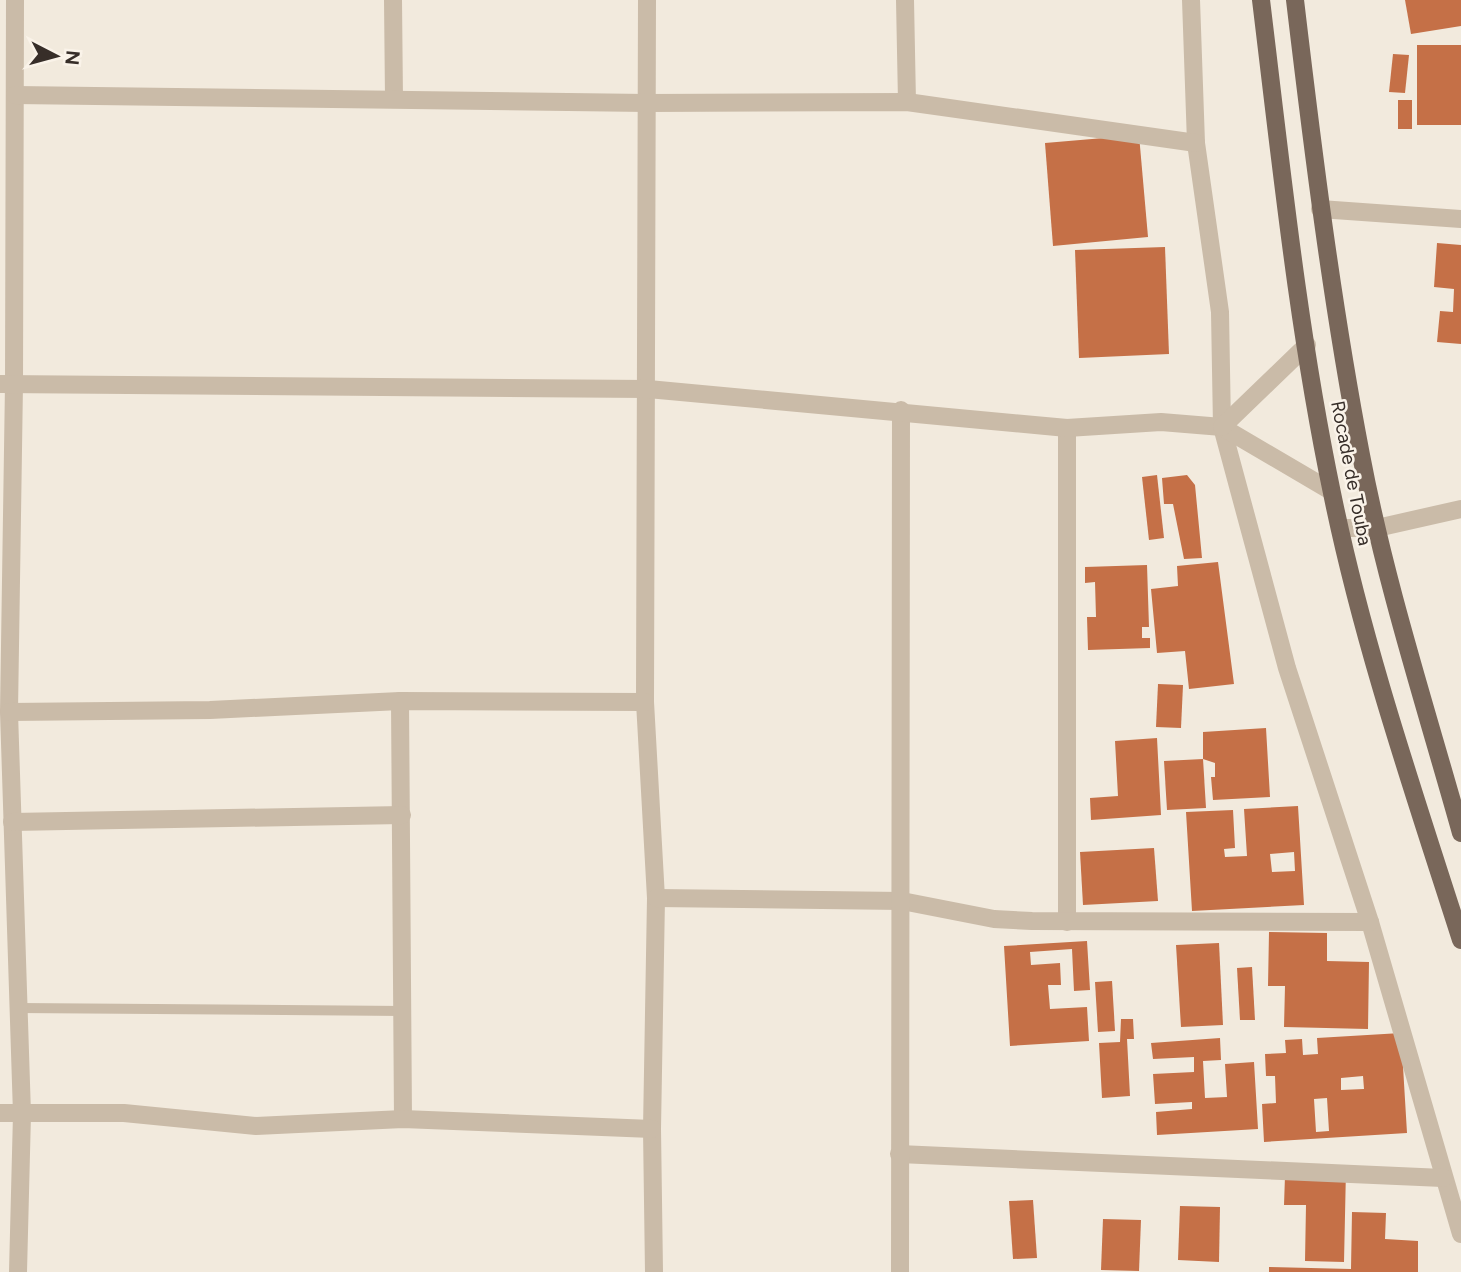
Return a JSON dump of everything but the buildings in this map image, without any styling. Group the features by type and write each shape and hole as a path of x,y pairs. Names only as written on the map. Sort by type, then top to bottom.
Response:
{"main road":[{"name":"Rocade de Touba","path":"1261,0 1291,243 1331,491 1399,754 1461,940"},
{"name":"Rocade de Touba","path":"1295,0 1320,209 1361,456 1377,528 1461,833"}],"street":[{"path":"15,0 7,384 9,712 22,1114 18,1272"},
{"path":"393,0 394,99"},
{"path":"647,0 648,389 645,702 656,898 652,1129 654,1272"},
{"path":"905,0 907,102"},
{"path":"1191,0 1196,143 1220,312 1222,427 1287,668 1370,922 1461,1234"},
{"path":"15,95 647,103 907,102 1196,143"},
{"path":"1320,209 1461,219"},
{"path":"1222,427 1307,345"},
{"path":"7,384 648,389 901,410 1067,428 1161,422 1222,427 1331,491"},
{"path":"900,1272 901,410"},
{"path":"1067,428 1067,922"},
{"path":"1339,528 1377,528 1461,509"},
{"path":"9,712 210,710 400,701 645,702"},
{"path":"400,701 403,1119"},
{"path":"12,822 402,815"},
{"path":"656,898 902,901 994,919 1067,922 1370,922"},
{"path":"0,1114 124,1113 256,1126 403,1119 652,1129"},
{"path":"900,1154 1443,1178"}],"lane":[{"path":"18,1008 404,1011"}]}
